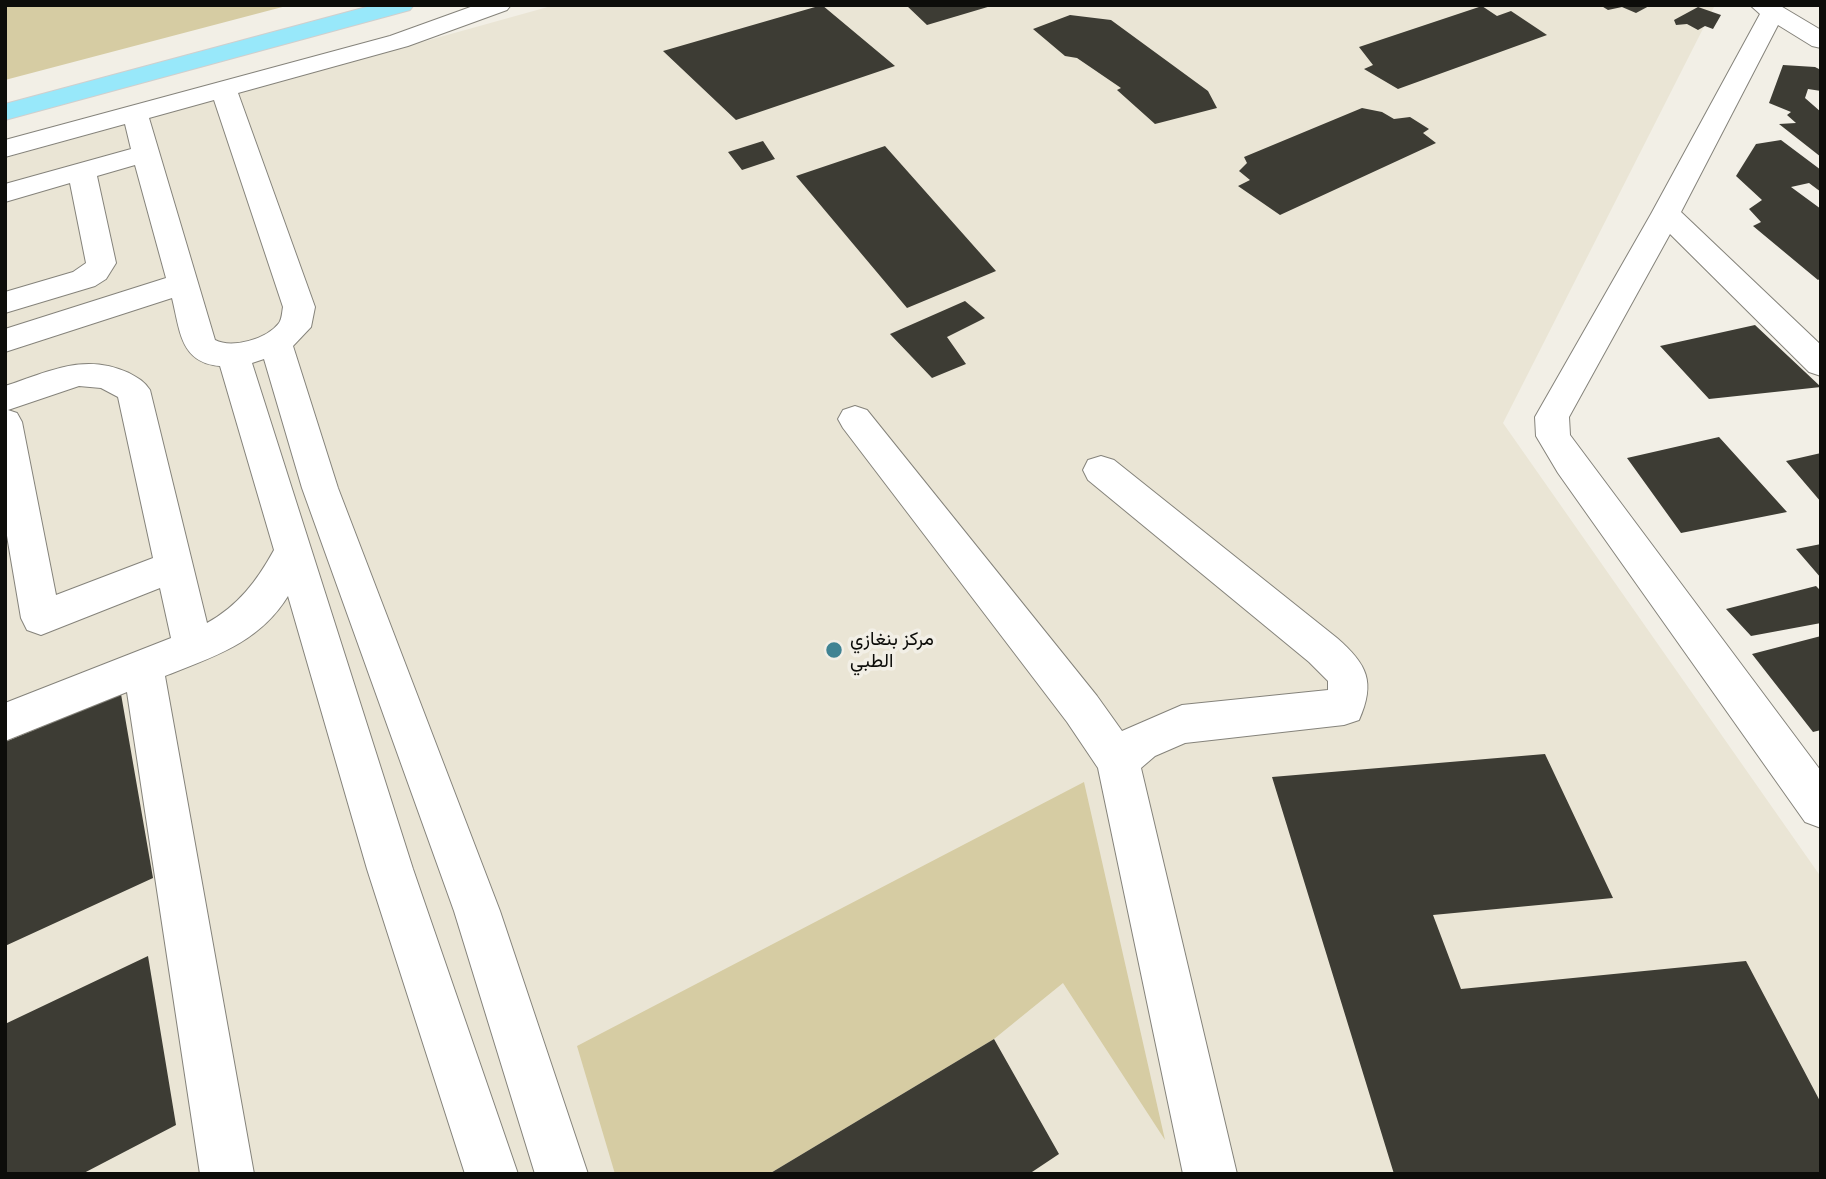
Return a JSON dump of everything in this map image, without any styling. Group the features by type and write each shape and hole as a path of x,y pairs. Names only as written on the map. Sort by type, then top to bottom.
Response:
{"main road":[{"path":"5,98 354,5"},
{"path":"5,112 402,5"}],"street":[{"path":"5,149 399,41 499,5"},
{"path":"1821,41 1768,9 1666,214 1552,417 1553,436 1570,463 1821,807"},
{"path":"135,114 201,347 217,355 233,354 276,343 295,327 299,307 224,90"},
{"path":"5,193 146,153"},
{"path":"5,303 84,279 95,272 101,263 82,172"},
{"path":"1666,214 1821,364"},
{"path":"5,341 182,284"},
{"path":"276,343 320,488 477,911 562,1174"},
{"path":"233,354 390,869 492,1174"},
{"path":"5,399 78,374 107,377 133,390 193,647"},
{"path":"855,419 1082,709 1118,761 1210,1174"},
{"path":"5,422 41,618 174,566"},
{"path":"1101,470 1323,650 1345,670 1350,690 1345,707 1182,724 1140,742 1118,761"},
{"path":"5,722 242,625 257,610 277,581 293,550"},
{"path":"143,667 227,1174"}],"shaded area":[{"path":"5,5 290,5 5,80"},
{"name":"مركز بنغازي الطبي","path":"555,5 1715,5 1503,423 1821,877 1821,1174 5,1174 5,158"},
{"path":"1084,782 1165,1140 1063,983 994,1039 769,1174 615,1174 577,1046"}],"building":[{"path":"822,5 895,66 736,120 663,51"},
{"path":"906,5 991,5 991,6 927,25"},
{"path":"1600,5 1651,5 1636,13 1622,7 1608,10"},
{"path":"1482,6 1497,16 1511,11 1547,35 1398,89 1364,69 1373,65 1359,47"},
{"path":"1698,7 1721,15 1713,29 1705,26 1698,30 1687,24 1676,25 1674,20"},
{"path":"1070,15 1111,20 1208,91 1217,108 1155,124 1117,90 1121,88 1077,58 1065,56 1033,29"},
{"path":"1783,65 1815,67 1821,70 1821,91 1808,89 1805,98 1821,112 1821,157 1779,124 1796,123 1787,115 1791,112 1769,103"},
{"path":"1362,108 1382,112 1394,119 1410,117 1429,129 1423,133 1436,143 1280,215 1238,186 1250,180 1239,171 1247,163 1244,157"},
{"path":"1781,140 1821,170 1821,192 1809,183 1791,187 1821,209 1821,278 1818,280 1753,226 1761,222 1749,209 1762,200 1736,176 1756,144"},
{"path":"763,141 775,159 742,170 728,152"},
{"path":"885,146 996,271 907,308 796,176"},
{"path":"965,301 985,318 947,337 966,364 932,378 890,334"},
{"path":"1755,325 1821,387 1709,399 1660,346"},
{"path":"1719,437 1787,512 1681,533 1627,458"},
{"path":"1821,453 1821,502 1786,461"},
{"path":"1821,544 1821,578 1796,549"},
{"path":"1816,586 1821,591 1821,623 1751,636 1726,609"},
{"path":"1821,636 1821,730 1813,732 1752,654"},
{"path":"121,694 153,878 5,946 5,742"},
{"path":"1545,754 1613,898 1433,915 1461,989 1746,961 1821,1103 1821,1174 1394,1174 1272,777"},
{"path":"148,956 176,1125 82,1174 5,1174 5,1024"},
{"path":"994,1039 1059,1154 1029,1174 769,1174"}],"place":[{"name":"مركز بنغازي الطبي","path":"834,650"}]}
